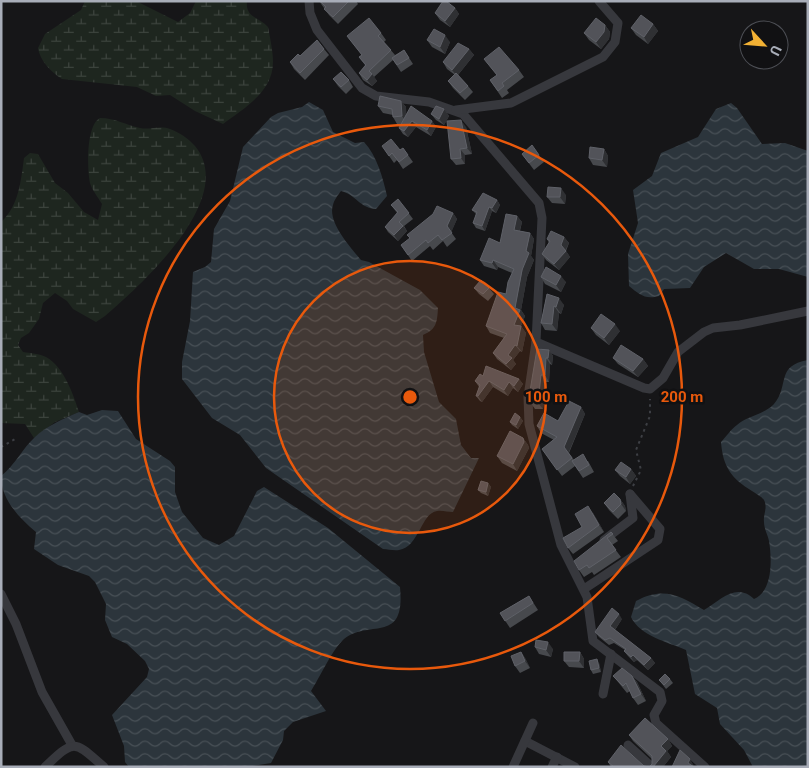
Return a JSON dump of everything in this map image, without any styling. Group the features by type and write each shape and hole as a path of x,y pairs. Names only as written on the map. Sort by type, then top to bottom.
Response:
{"street":[{"path":"309,1 313,22 317,30 362,88 376,96 429,102 456,110 470,120 538,203 542,218 536,342 528,397 529,424 560,544 569,566 584,589 589,606 593,641 660,692 662,701 654,719 681,750 705,767"},
{"path":"456,110 511,103 603,57 615,42 618,23 599,1"},
{"path":"536,342 650,389 663,378 678,352 704,332 713,328 747,324 808,311"},
{"path":"584,589 658,540 660,528 630,494"},
{"path":"593,548 633,518 630,494"},
{"path":"569,566 577,560"},
{"path":"1,594 16,624 42,692 72,745"},
{"path":"603,694 611,654"},
{"path":"513,767 532,723"},
{"path":"525,740 575,767"},
{"path":"46,767 66,747 72,745 82,747 104,767"},
{"path":"628,745 652,767"},
{"path":"552,767 557,757"}],"path":[{"path":"630,494 641,470 636,450 650,416 650,389"},
{"path":"1,447 15,439"}],"green space":[{"path":"85,1 136,1 178,22 190,13 196,1 247,1 250,14 268,27 272,49 272,73 263,91 223,124 195,111 170,95 156,96 137,87 62,79 47,66 38,48 45,34 81,10"},
{"path":"100,118 116,120 140,128 162,127 184,136 195,146 205,167 204,190 195,214 180,239 140,284 105,316 96,322 73,309 67,301 55,293 43,303 39,319 29,333 21,338 18,345 23,352 46,357 58,367 74,397 79,412 55,422 34,438 25,424 1,423 1,222 7,216 15,201 24,158 30,153 38,154 55,183 68,193 84,212 98,220 102,204 90,183 88,158 92,129 95,122"}],"water":[{"path":"309,102 323,110 333,132 355,143 364,142 376,160 387,196 376,209 366,207 341,191 333,205 333,219 341,234 361,260 369,262 420,290 438,308 434,328 423,335 424,352 439,402 456,419 461,445 471,458 479,458 453,512 439,511 432,513 411,543 406,548 399,550 383,549 266,468 240,435 212,418 182,379 182,362 190,321 193,272 211,262 214,229 230,201 243,147 271,117 278,113 302,107"},
{"path":"731,103 737,108 762,144 785,143 808,151 808,277 779,269 754,269 726,253 704,267 690,288 664,289 659,296 642,296 629,286 628,254 638,223 633,190 652,176 661,153 698,137 716,109"},
{"path":"808,360 808,767 753,767 744,750 720,724 717,708 695,694 686,650 648,634 635,624 631,617 636,601 655,594 679,597 704,610 729,594 741,592 754,599 765,589 770,574 771,557 764,525 765,503 761,497 745,486 729,471 721,442 741,422 774,404 779,397 787,372 798,363"},
{"path":"102,410 118,411 136,439 170,461 175,467 175,492 182,512 203,538 219,545 234,536 257,491 264,487 328,528 400,587 400,606 397,617 391,624 383,628 352,634 342,641 311,691 326,711 293,722 284,731 283,740 271,763 246,767 129,767 125,762 124,746 112,715 147,677 149,669 145,661 127,644 112,637 105,620 106,604 95,582 89,576 58,565 34,549 36,532 23,521 12,507 4,492 1,476 30,442 45,429 79,412 87,415"}],"building":[{"path":"320,1 349,1 333,17 324,9 326,7"},
{"path":"443,1 446,1 455,8 445,21 435,13"},
{"path":"641,15 653,24 644,37 631,28"},
{"path":"369,18 381,33 378,36 391,50 369,71 372,74 367,80 359,73 366,65 359,57 362,55 347,36"},
{"path":"596,18 605,25 604,32 596,42 584,33"},
{"path":"434,29 445,35 440,47 427,40"},
{"path":"317,40 324,49 300,73 290,62 298,54 300,56"},
{"path":"458,43 469,49 452,70 443,62"},
{"path":"499,47 519,70 502,83 504,86 498,91 490,80 497,75 484,59"},
{"path":"404,50 409,58 397,65 392,58"},
{"path":"341,72 349,80 341,87 333,79"},
{"path":"456,73 468,86 460,93 448,81"},
{"path":"380,96 401,101 402,116 393,117 392,109 378,106"},
{"path":"411,106 432,121 427,130 412,121 404,131 399,128"},
{"path":"436,106 444,109 439,119 431,114"},
{"path":"461,120 467,148 460,149 461,158 451,159 447,121"},
{"path":"391,139 400,150 403,148 408,155 399,162 392,153 389,156 382,146"},
{"path":"532,145 539,155 529,163 522,154"},
{"path":"590,147 604,149 602,160 589,158"},
{"path":"548,187 561,188 560,197 547,197"},
{"path":"483,193 497,200 492,208 489,207 482,226 473,223 477,212 472,210"},
{"path":"398,199 409,213 399,222 403,226 394,235 385,227 398,212 391,205"},
{"path":"437,206 453,213 447,226 452,233 442,240 438,235 428,243 426,240 408,255 401,245 410,238 407,235 433,214"},
{"path":"506,214 517,216 514,230 530,233 526,251 529,253 522,270 515,308 520,310 514,325 521,326 517,346 515,345 508,355 512,358 506,364 493,353 507,334 486,326 498,292 506,294 508,282 514,269 493,260 492,263 480,260 489,238 500,243"},
{"path":"551,231 564,237 561,245 566,251 554,264 542,254 550,241 547,239"},
{"path":"546,267 561,276 556,285 541,277"},
{"path":"481,280 489,288 483,294 474,288"},
{"path":"547,294 559,298 556,307 554,306 552,324 541,323"},
{"path":"601,314 615,324 604,338 591,328"},
{"path":"621,345 643,359 633,371 613,358"},
{"path":"537,349 549,350 548,358 546,358 545,375 541,375 538,403 530,402"},
{"path":"486,366 519,379 514,386 509,382 504,390 489,381 478,396 476,396 480,385 475,381 480,374 483,376"},
{"path":"569,401 581,407 564,447 572,458 557,470 542,449 557,437 537,426 544,413 558,421"},
{"path":"515,413 520,417 516,425 510,422"},
{"path":"510,431 523,438 524,442 513,464 497,456"},
{"path":"583,454 589,465 579,471 572,461"},
{"path":"621,462 631,469 626,477 615,470"},
{"path":"481,481 488,483 486,492 478,490"},
{"path":"614,493 620,499 621,504 613,512 604,503"},
{"path":"588,506 599,525 568,548 563,538 582,527 575,514"},
{"path":"611,532 613,534 607,538 616,550 589,568 587,565 579,570 574,561"},
{"path":"529,596 533,603 505,621 500,613"},
{"path":"612,608 619,614 610,626 651,658 644,665 633,655 631,657 624,651 626,649 610,638 605,640 595,632"},
{"path":"536,640 548,642 546,650 535,647"},
{"path":"521,652 525,661 515,666 511,656"},
{"path":"564,652 580,652 579,661 564,661"},
{"path":"597,659 599,668 591,670 589,661"},
{"path":"622,668 632,676 641,694 633,698 626,683 623,686 613,676"},
{"path":"665,674 670,679 664,685 659,680"},
{"path":"645,718 668,739 661,746 666,751 653,767 649,767 652,764 652,756 629,735"},
{"path":"621,745 644,766 649,767 614,767 608,762"},
{"path":"680,750 690,759 688,763 694,767 672,767"}]}
